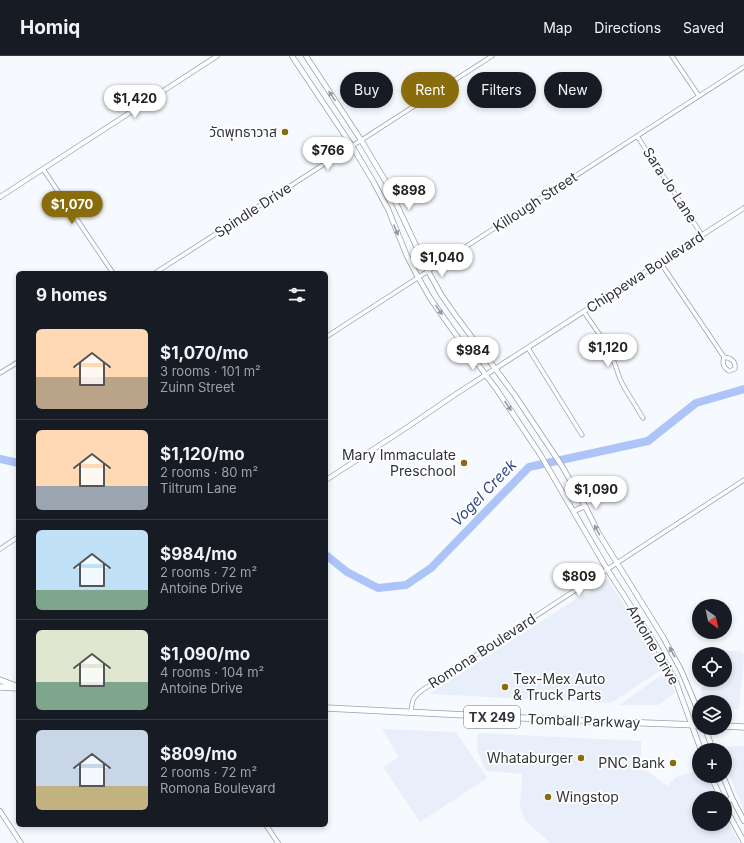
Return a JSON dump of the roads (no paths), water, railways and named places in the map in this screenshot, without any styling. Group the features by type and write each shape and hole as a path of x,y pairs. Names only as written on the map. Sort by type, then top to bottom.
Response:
{"main road":[{"name":"Antoine Drive","path":"292,56 312,84 373,181 388,209 406,253 430,298 486,374 540,454 607,569 654,642 676,684 698,743"},
{"name":"Antoine Drive","path":"306,56 361,140 386,182 428,271 456,316 514,394 562,466 599,534 663,637 681,670 692,696"},
{"path":"312,84 320,78"},
{"path":"388,209 397,204"},
{"path":"523,428 532,422"},
{"path":"574,511 584,506"},
{"path":"654,642 663,637"},
{"path":"0,680 16,687"},
{"path":"0,688 16,688"},
{"name":"Tomball Parkway","path":"328,708 691,725"},
{"path":"732,726 744,727"},
{"path":"732,798 744,821"},
{"path":"732,821 744,842"}],"street":[{"path":"0,197 217,56"},
{"name":"Spindle Drive","path":"158,271 492,56"},
{"path":"672,56 699,96"},
{"name":"Killough Street","path":"328,336 744,67"},
{"name":"Sara Jo Lane","path":"637,136 702,235"},
{"path":"43,169 112,271"},
{"name":"Chippewa Boulevard","path":"328,479 486,374 744,208"},
{"path":"660,262 724,357"},
{"path":"584,312 612,356 622,383 643,418"},
{"path":"528,348 582,435"},
{"path":"0,373 16,363"},
{"name":"Romona Boulevard","path":"411,712 412,700 421,691 744,480"},
{"path":"0,549 16,538"},
{"path":"0,811 21,843"},
{"path":"267,827 278,843"}],"waterway":[{"name":"Vogel Creek","path":"328,557 347,572 378,588 406,585 431,568 529,467 648,441 696,403 744,389"},
{"name":"Vogel Creek","path":"0,459 16,463"}],"place":[{"name":"วัดพุทธาวาส","path":"285,132"},
{"name":"Mary Immaculate Preschool","path":"464,463"},
{"name":"Tex-Mex Auto & Truck Parts","path":"505,687"},
{"name":"Whataburger","path":"581,758"},
{"name":"PNC Bank","path":"673,763"},
{"name":"Wingstop","path":"548,797"}]}
